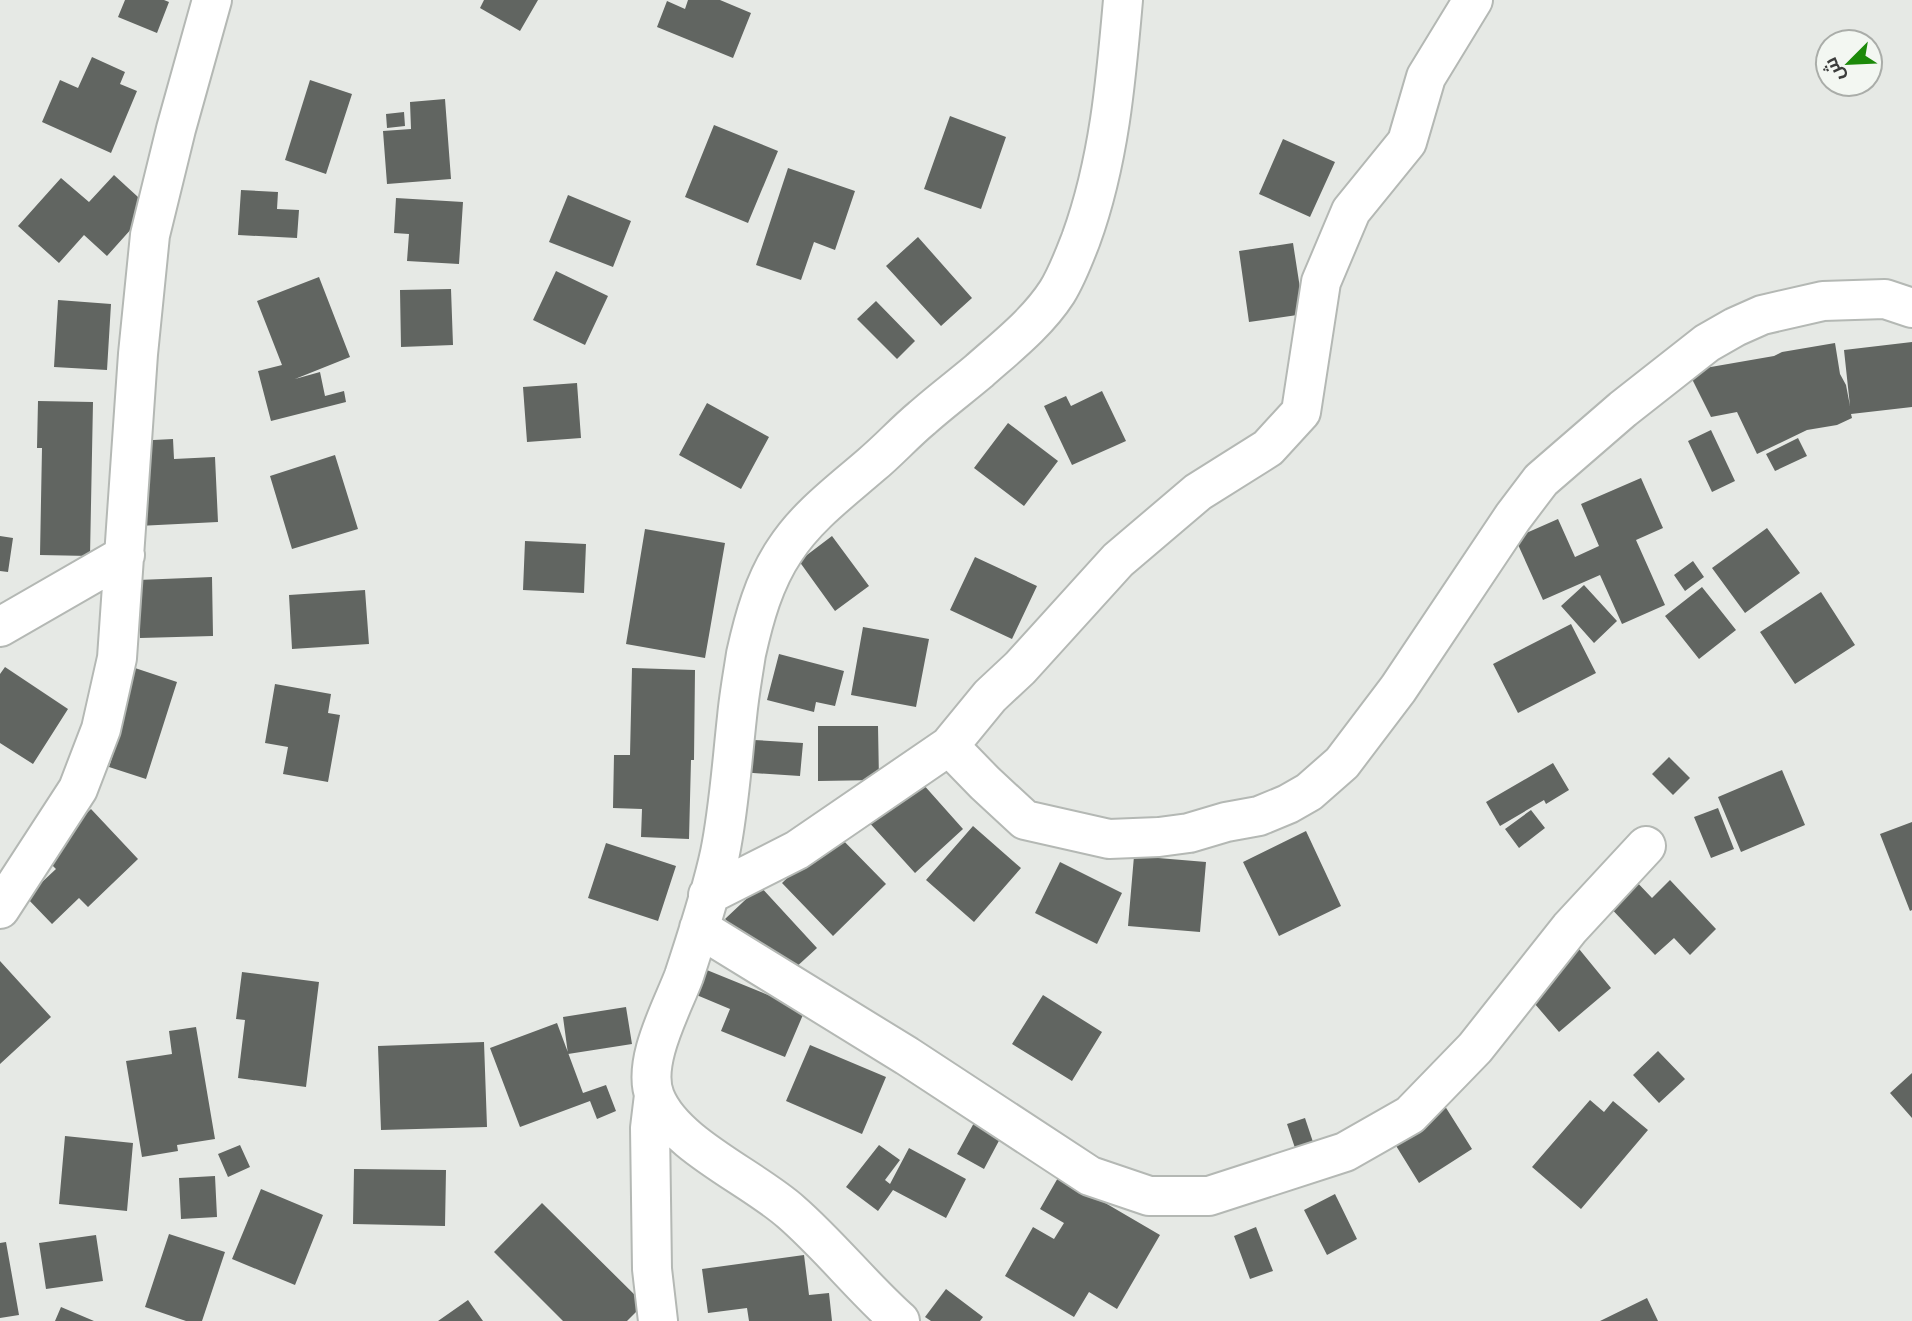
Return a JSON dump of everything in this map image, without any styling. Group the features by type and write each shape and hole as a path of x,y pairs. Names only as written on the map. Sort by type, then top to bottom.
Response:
{"street":[{"path":"0,909 78,789 101,729 117,658 138,354 150,235 212,0"},
{"path":"658,1321 652,1269 650,1128 654,1095 654,1053 683,978 720,854 737,713 753,622 765,588 785,550 803,528 922,418 1002,351 1040,314 1057,291 1073,260 1091,212 1105,152 1116,78 1123,0"},
{"path":"704,911 949,746 990,696 1020,668 1118,561 1198,492 1268,448 1301,412 1321,282 1351,211 1407,142 1426,77 1474,0"},
{"path":"949,746 1025,820 1109,839 1159,837 1189,832 1259,816 1288,804 1309,792 1342,763 1398,690 1513,517 1541,480 1623,409 1707,343 1762,315 1823,300 1885,299 1912,308"},
{"path":"0,626 125,555"},
{"path":"704,911 907,1056 1090,1177 1149,1196 1209,1196 1345,1152 1410,1115 1475,1048 1570,928 1646,846"},
{"path":"654,1095 671,1124 685,1137 789,1210 828,1246 871,1295 900,1321"}],"building":[{"path":"125,0 169,2 157,33 118,17"},
{"path":"484,0 538,0 520,31 480,8"},
{"path":"688,0 720,0 751,13 733,58 657,27 667,1 685,9"},
{"path":"92,57 125,72 120,84 137,91 111,153 42,122 60,80 78,88"},
{"path":"310,80 352,94 326,174 285,160"},
{"path":"445,99 451,179 387,184 383,131 411,129 410,102"},
{"path":"404,112 405,126 387,128 386,114"},
{"path":"950,116 1006,137 981,209 924,189"},
{"path":"714,125 778,151 748,223 685,197"},
{"path":"1283,139 1335,162 1310,217 1259,194"},
{"path":"788,168 855,191 835,250 814,242 801,280 756,265"},
{"path":"114,175 150,208 107,256 84,235 59,263 18,226 61,178 89,202"},
{"path":"241,190 278,192 277,209 299,210 297,238 238,235"},
{"path":"568,195 631,221 613,267 549,242"},
{"path":"396,198 463,202 459,264 407,261 409,234 394,233"},
{"path":"918,237 972,298 941,326 886,266"},
{"path":"1293,243 1304,314 1249,322 1239,251"},
{"path":"556,271 608,296 585,345 533,320"},
{"path":"319,277 350,357 295,379 320,372 325,396 344,391 346,402 271,421 258,371 282,365 257,301"},
{"path":"451,289 453,345 401,347 400,290"},
{"path":"58,300 111,304 107,370 54,367"},
{"path":"876,301 915,341 897,359 857,319"},
{"path":"1912,342 1912,407 1851,414 1852,418 1837,425 1807,430 1757,454 1737,412 1711,417 1690,375 1705,368 1835,343 1840,374 1846,385 1850,406 1844,350"},
{"path":"577,383 581,438 527,442 523,387"},
{"path":"1102,391 1126,441 1072,465 1044,406 1066,396 1071,406"},
{"path":"38,401 93,402 90,556 40,555 42,448 37,448"},
{"path":"707,403 769,437 741,489 679,455"},
{"path":"1008,423 1058,461 1024,506 974,468"},
{"path":"1711,430 1735,481 1712,492 1688,441"},
{"path":"1798,438 1807,456 1775,471 1766,454"},
{"path":"173,439 174,459 215,457 218,522 138,526 134,441"},
{"path":"335,455 358,529 292,549 270,476"},
{"path":"1641,478 1663,528 1636,540 1665,605 1622,624 1600,575 1543,600 1515,538 1558,519 1575,557 1599,546 1581,504"},
{"path":"1767,528 1800,573 1745,613 1712,568"},
{"path":"645,529 725,543 705,658 626,644"},
{"path":"0,536 13,538 8,572 0,571"},
{"path":"832,536 869,586 835,611 799,561"},
{"path":"525,541 586,544 584,593 523,590"},
{"path":"975,557 1037,586 1012,639 950,610"},
{"path":"1693,561 1704,577 1685,591 1674,575"},
{"path":"212,577 213,636 140,638 138,580"},
{"path":"1584,585 1617,621 1594,643 1561,606"},
{"path":"1702,587 1736,630 1699,659 1665,616"},
{"path":"365,590 369,644 292,649 289,595"},
{"path":"1821,592 1855,645 1795,684 1760,632"},
{"path":"1571,624 1596,673 1518,713 1493,664"},
{"path":"863,627 929,639 916,707 851,695"},
{"path":"779,654 844,671 835,706 816,702 814,712 767,700"},
{"path":"126,665 177,682 146,779 109,767 118,739"},
{"path":"5,667 68,709 33,764 0,743 0,674"},
{"path":"632,668 695,670 694,760 691,760 689,839 641,837 642,809 613,808 614,755 630,755"},
{"path":"275,684 331,694 328,713 340,715 328,782 283,774 288,747 265,743"},
{"path":"818,726 878,726 879,780 818,781"},
{"path":"754,740 803,743 800,776 724,771"},
{"path":"1669,757 1690,778 1673,795 1652,774"},
{"path":"1553,763 1569,790 1546,804 1544,800 1500,826 1486,802"},
{"path":"1782,770 1805,825 1741,852 1718,797"},
{"path":"914,774 963,829 915,873 866,819"},
{"path":"1718,808 1734,849 1711,858 1694,817"},
{"path":"91,809 138,859 88,907 79,898 52,924 26,897 56,869 42,855"},
{"path":"1531,810 1545,828 1519,848 1505,829"},
{"path":"1912,822 1912,910 1910,911 1880,834"},
{"path":"973,826 1021,868 974,922 926,880"},
{"path":"1306,831 1341,906 1279,936 1243,862"},
{"path":"835,832 886,884 833,936 782,883"},
{"path":"606,843 676,866 658,921 588,898"},
{"path":"1134,856 1206,862 1200,932 1128,926"},
{"path":"1060,862 1122,893 1097,944 1035,913"},
{"path":"1633,878 1652,898 1670,880 1716,929 1690,955 1674,938 1655,955 1606,903"},
{"path":"760,886 817,948 782,980 725,919"},
{"path":"1575,944 1611,988 1559,1032 1522,989"},
{"path":"0,961 51,1017 0,1064"},
{"path":"697,966 805,1010 785,1057 721,1031 730,1009 687,991"},
{"path":"242,972 319,982 306,1087 238,1078 245,1020 236,1019"},
{"path":"1043,995 1102,1032 1072,1081 1012,1044"},
{"path":"626,1007 632,1044 568,1054 563,1017"},
{"path":"557,1023 583,1093 606,1085 616,1111 597,1119 590,1101 520,1127 490,1048"},
{"path":"196,1027 215,1139 177,1145 178,1151 142,1157 126,1061 172,1054 169,1031"},
{"path":"484,1042 487,1127 381,1130 378,1046"},
{"path":"810,1045 886,1077 862,1134 786,1101"},
{"path":"1658,1051 1685,1079 1659,1103 1633,1075"},
{"path":"1912,1073 1912,1118 1890,1093"},
{"path":"1590,1100 1604,1112 1613,1101 1648,1130 1581,1209 1532,1167"},
{"path":"1443,1103 1472,1149 1419,1183 1390,1136"},
{"path":"1305,1118 1315,1148 1297,1154 1287,1124"},
{"path":"975,1121 1002,1135 984,1169 957,1154"},
{"path":"65,1136 133,1143 127,1211 59,1204"},
{"path":"240,1145 250,1167 228,1177 218,1154"},
{"path":"879,1145 900,1160 885,1180 890,1184 909,1148 966,1179 946,1218 893,1190 878,1211 846,1187"},
{"path":"354,1169 446,1170 445,1226 353,1224"},
{"path":"215,1176 217,1217 181,1219 179,1178"},
{"path":"1059,1176 1160,1235 1117,1309 1089,1292 1074,1317 1005,1276 1033,1227 1054,1239 1064,1223 1040,1209"},
{"path":"261,1189 323,1215 295,1285 232,1259"},
{"path":"1335,1194 1357,1239 1327,1255 1304,1210"},
{"path":"542,1203 644,1304 627,1321 563,1321 494,1252"},
{"path":"1256,1227 1273,1271 1250,1279 1234,1236"},
{"path":"169,1234 225,1252 202,1321 186,1321 145,1307"},
{"path":"96,1235 103,1281 46,1289 39,1243"},
{"path":"6,1242 19,1315 0,1318 0,1243"},
{"path":"804,1255 809,1295 829,1293 832,1321 749,1321 747,1308 708,1313 702,1269"},
{"path":"946,1289 983,1317 980,1321 931,1321 925,1317"},
{"path":"1647,1298 1658,1321 1600,1321"},
{"path":"468,1300 483,1321 438,1321"},
{"path":"61,1307 94,1321 55,1321"}]}
